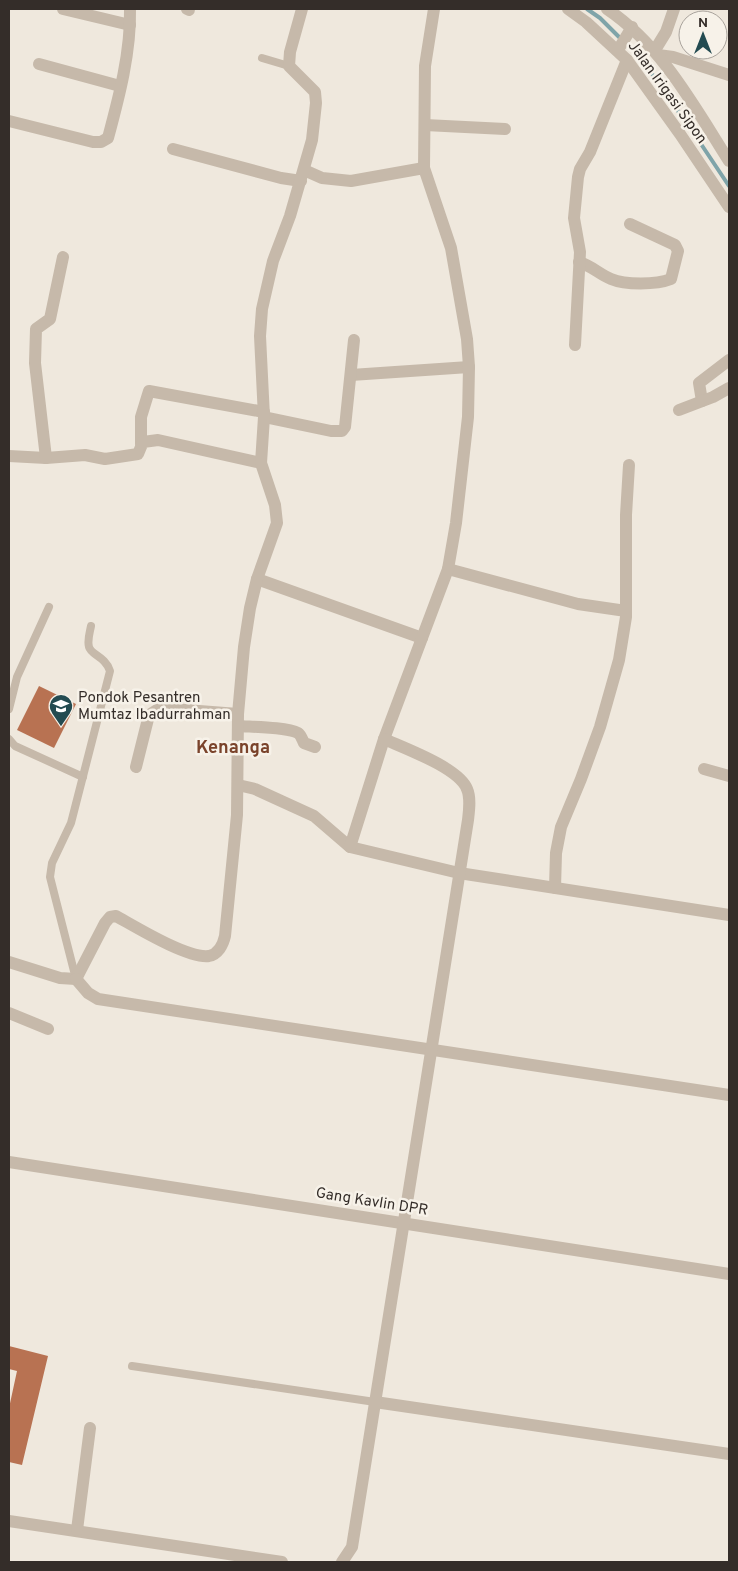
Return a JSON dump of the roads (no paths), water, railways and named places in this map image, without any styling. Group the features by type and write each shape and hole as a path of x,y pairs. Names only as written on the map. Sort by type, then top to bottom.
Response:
{"street":[{"path":"63,9 130,25"},
{"path":"9,121 93,142 101,142 108,138 120,86 130,25 130,9"},
{"path":"76,979 110,916 116,916 191,954 210,956 219,949 225,936 237,815 238,720 244,647 257,579 278,523 276,505 261,463 264,415 260,336 262,309 273,261 290,216 312,140 316,102 315,92 289,66 290,52 302,9"},
{"path":"350,847 384,739 448,569 456,524 466,426 469,367 467,339 451,248 424,168 425,66 434,9"},
{"name":"Jalan Irigasi Sipon","path":"568,9 620,47 627,60 675,126 729,207"},
{"name":"Jalan Irigasi Sipon","path":"607,9 656,53 681,86 729,161"},
{"path":"674,9 656,53 729,75"},
{"path":"620,47 630,30"},
{"path":"575,345 579,244 574,218 580,169 590,152 627,60"},
{"path":"39,64 120,86"},
{"path":"425,125 505,129"},
{"path":"173,149 281,178 302,176 351,181 424,168"},
{"path":"579,262 590,266 610,279 622,283 657,282 671,279 678,251 676,246 630,224"},
{"path":"46,458 35,363 36,329 50,319 63,257"},
{"path":"9,456 46,458 84,455 105,459 138,454 140,453 141,444 141,416 149,391 331,431 342,431 345,427 354,340"},
{"path":"702,401 698,383 729,360"},
{"path":"351,375 469,367"},
{"path":"679,410 729,388"},
{"path":"141,444 146,441 164,440 195,449 261,463"},
{"path":"556,888 556,854 561,827 600,727 619,660 626,611 628,465"},
{"path":"448,569 578,604 626,611"},
{"path":"257,579 422,638"},
{"path":"136,767 150,715 160,708 173,708 296,732 300,734 304,743 315,746"},
{"path":"342,1562 352,1547 405,1222 468,820 469,802 467,788 459,778 446,768 384,739"},
{"path":"704,769 729,776"},
{"path":"238,785 255,790 314,816 350,847 459,873 729,915"},
{"path":"9,962 60,978 76,979 88,993 98,999 729,1095"},
{"path":"9,1013 48,1028"},
{"name":"Gang Kavlin DPR","path":"9,1162 405,1222 729,1274"},
{"path":"375,1402 729,1454"},
{"path":"78,1530 90,1428"},
{"path":"9,1521 282,1562"}],"lane":[{"path":"262,58 289,66"},
{"path":"9,709 18,677 49,607"},
{"path":"76,979 50,877 52,863 71,823 110,671 105,660 90,651 91,626"},
{"path":"9,739 15,746 83,777"},
{"path":"132,1366 375,1402"}],"waterway":[{"path":"587,9 600,18 621,39"},
{"path":"626,43 640,57 729,186"}],"place":[{"name":"Pondok Pesantren Mumtaz Ibadurrahman","path":"61,727"}],"district":[{"name":"Kenanga","path":"233,747"}]}
